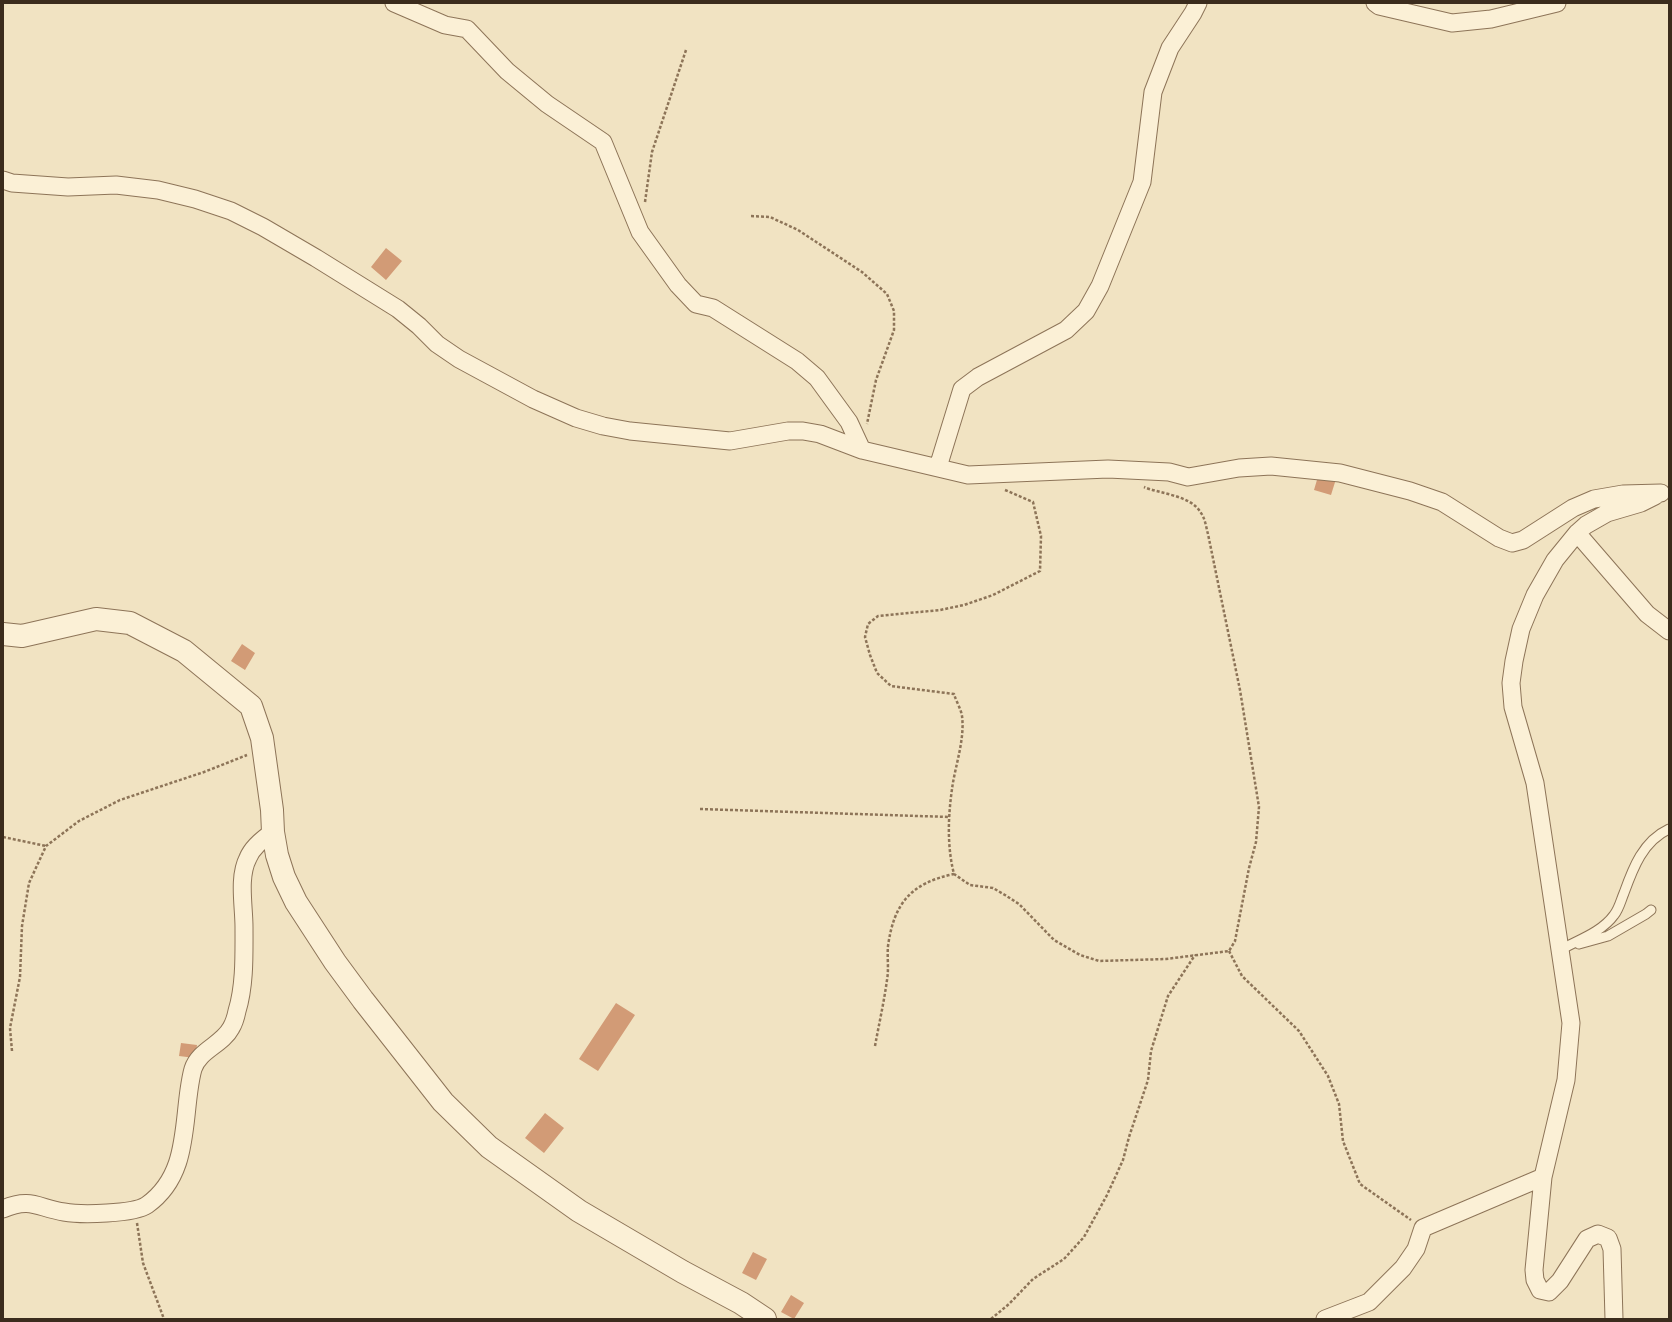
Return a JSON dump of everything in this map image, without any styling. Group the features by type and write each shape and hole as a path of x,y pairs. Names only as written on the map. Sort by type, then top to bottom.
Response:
{"street":[{"path":"394,3 445,25 468,29 507,70 547,104 603,142 640,232 678,285 696,304 714,308 797,361 817,378 849,422 862,450"},
{"path":"938,467 962,389 978,377 1066,330 1086,311 1100,286 1142,182 1154,92 1170,48 1198,3"},
{"path":"1374,3 1379,6 1452,23 1491,19 1557,3"},
{"path":"3,180 12,183 68,187 116,185 158,190 196,199 231,211 310,254 398,310 419,326 437,344 459,359 533,400 576,418 603,426 630,431 730,441 788,431 803,431 820,434 862,450 968,475 1108,469 1169,472 1188,477 1239,468 1271,466 1340,473 1410,490 1442,502 1499,538 1512,543 1523,540 1573,508 1594,498 1665,491"},
{"path":"1614,1319 1612,1249 1608,1238 1598,1234 1587,1239 1560,1281 1549,1292 1540,1290 1535,1280 1534,1270 1543,1177 1566,1080 1571,1023 1535,783 1513,707 1511,683 1521,629 1535,595 1555,560 1577,533 1586,525 1607,513 1641,503 1665,491"},
{"path":"1577,533 1647,614 1669,631"},
{"path":"3,634 22,636 96,619 130,623 184,651 251,706 262,738 272,810 273,832 277,855 284,877 296,902 335,962 419,1073 460,1120 489,1147 579,1211 683,1272 741,1303 765,1319"},
{"path":"3,1209 22,1202 37,1204 63,1212 86,1214 135,1209 146,1206 160,1194 170,1180 178,1163 183,1145 184,1121 193,1069 201,1055 218,1042 231,1028 237,1010 241,993 244,927 242,899 245,868 248,857 265,837 273,832"},
{"path":"1325,1319 1369,1302 1403,1268 1416,1249 1423,1228 1543,1177"}],"lane":[{"path":"1560,950 1606,924 1615,914 1642,852 1656,837 1669,829"},
{"path":"1560,950 1608,936 1651,910"}],"path":[{"path":"644,203 652,152 686,50"},
{"path":"751,216 770,217 798,230 862,272 887,294 894,311 894,330 876,380 862,450"},
{"path":"1001,489 1033,502 1041,536 1040,571 993,595 964,605 940,610 878,616 868,624 865,637 876,673 891,686 954,694 962,716 961,738 952,790 950,817 950,857 954,874 970,885 993,888 1005,895 1019,904 1054,940 1080,955 1099,961 1166,959 1229,950 1235,941 1249,868 1256,842 1259,807 1240,690 1208,534 1201,512 1195,506 1171,494 1141,486"},
{"path":"12,1051 10,1028 20,977 22,926 29,883 46,846 79,821 120,800 204,772 264,749"},
{"path":"700,809 950,817"},
{"path":"3,837 46,846"},
{"path":"875,1046 888,979 888,947 893,923 903,901 919,886 935,878 954,874"},
{"path":"1229,950 1242,976 1299,1031 1328,1076 1339,1104 1343,1141 1360,1184 1423,1228"},
{"path":"991,1319 1009,1304 1033,1279 1064,1259 1084,1237 1107,1195 1123,1160 1148,1080 1151,1051 1168,996 1195,955"},
{"path":"135,1209 143,1263 164,1319"}],"building":[{"path":"386,248 402,261 386,280 371,267"},
{"path":"1319,473 1336,479 1331,495 1314,490"},
{"path":"242,644 255,653 245,670 231,661"},
{"path":"616,1003 635,1015 598,1071 579,1059"},
{"path":"181,1043 197,1045 195,1058 179,1056"},
{"path":"545,1113 564,1128 544,1153 525,1138"},
{"path":"753,1252 767,1259 756,1280 742,1273"},
{"path":"791,1295 804,1303 794,1319 781,1312"}]}
